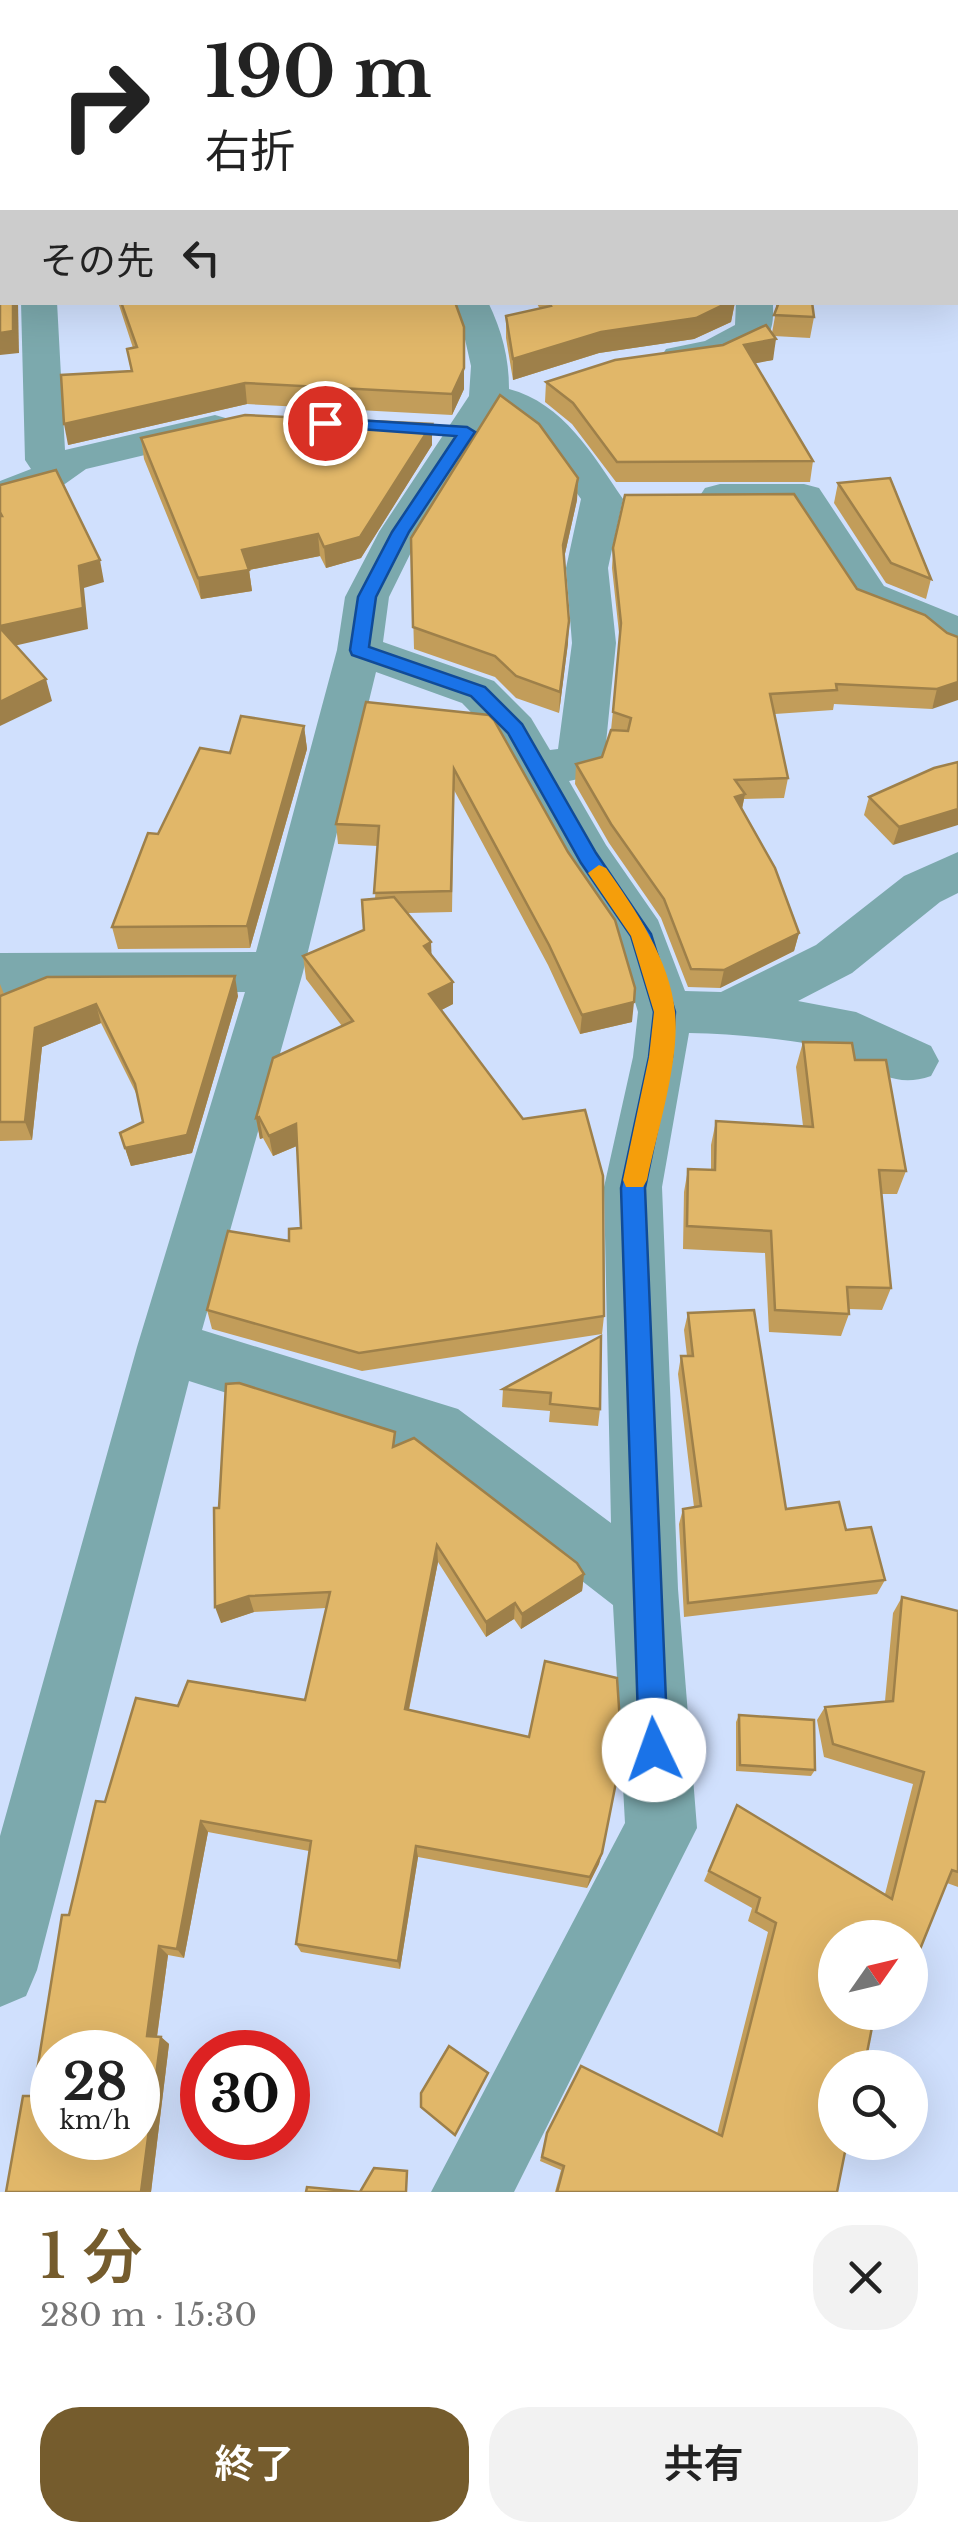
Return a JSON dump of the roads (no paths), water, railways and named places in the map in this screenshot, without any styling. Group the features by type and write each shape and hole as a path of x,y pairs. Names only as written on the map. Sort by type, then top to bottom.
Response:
{"street":[{"path":"40,305 45,460 58,470"},
{"path":"470,305 481,326 502,403 560,438 638,498 804,497 869,596 938,622 958,640"},
{"path":"646,362 718,352 735,344 753,330 755,305"},
{"path":"415,428 502,403"},
{"path":"0,1970 166,1347 277,972 359,650 367,597 400,532 502,403"},
{"path":"0,494 40,482 72,460 246,420"},
{"path":"537,768 580,763 594,643 587,600 588,568 638,498"},
{"path":"359,650 478,692 515,728 588,858 640,934 664,1012 660,1057 633,1188 646,1588 662,1828 471,2192"},
{"path":"727,1013 834,959 922,889 958,871"},
{"path":"0,973 277,972"},
{"path":"664,1012 727,1013 837,1027 902,1060 912,1060"},
{"path":"166,1347 436,1430 646,1588"}]}
